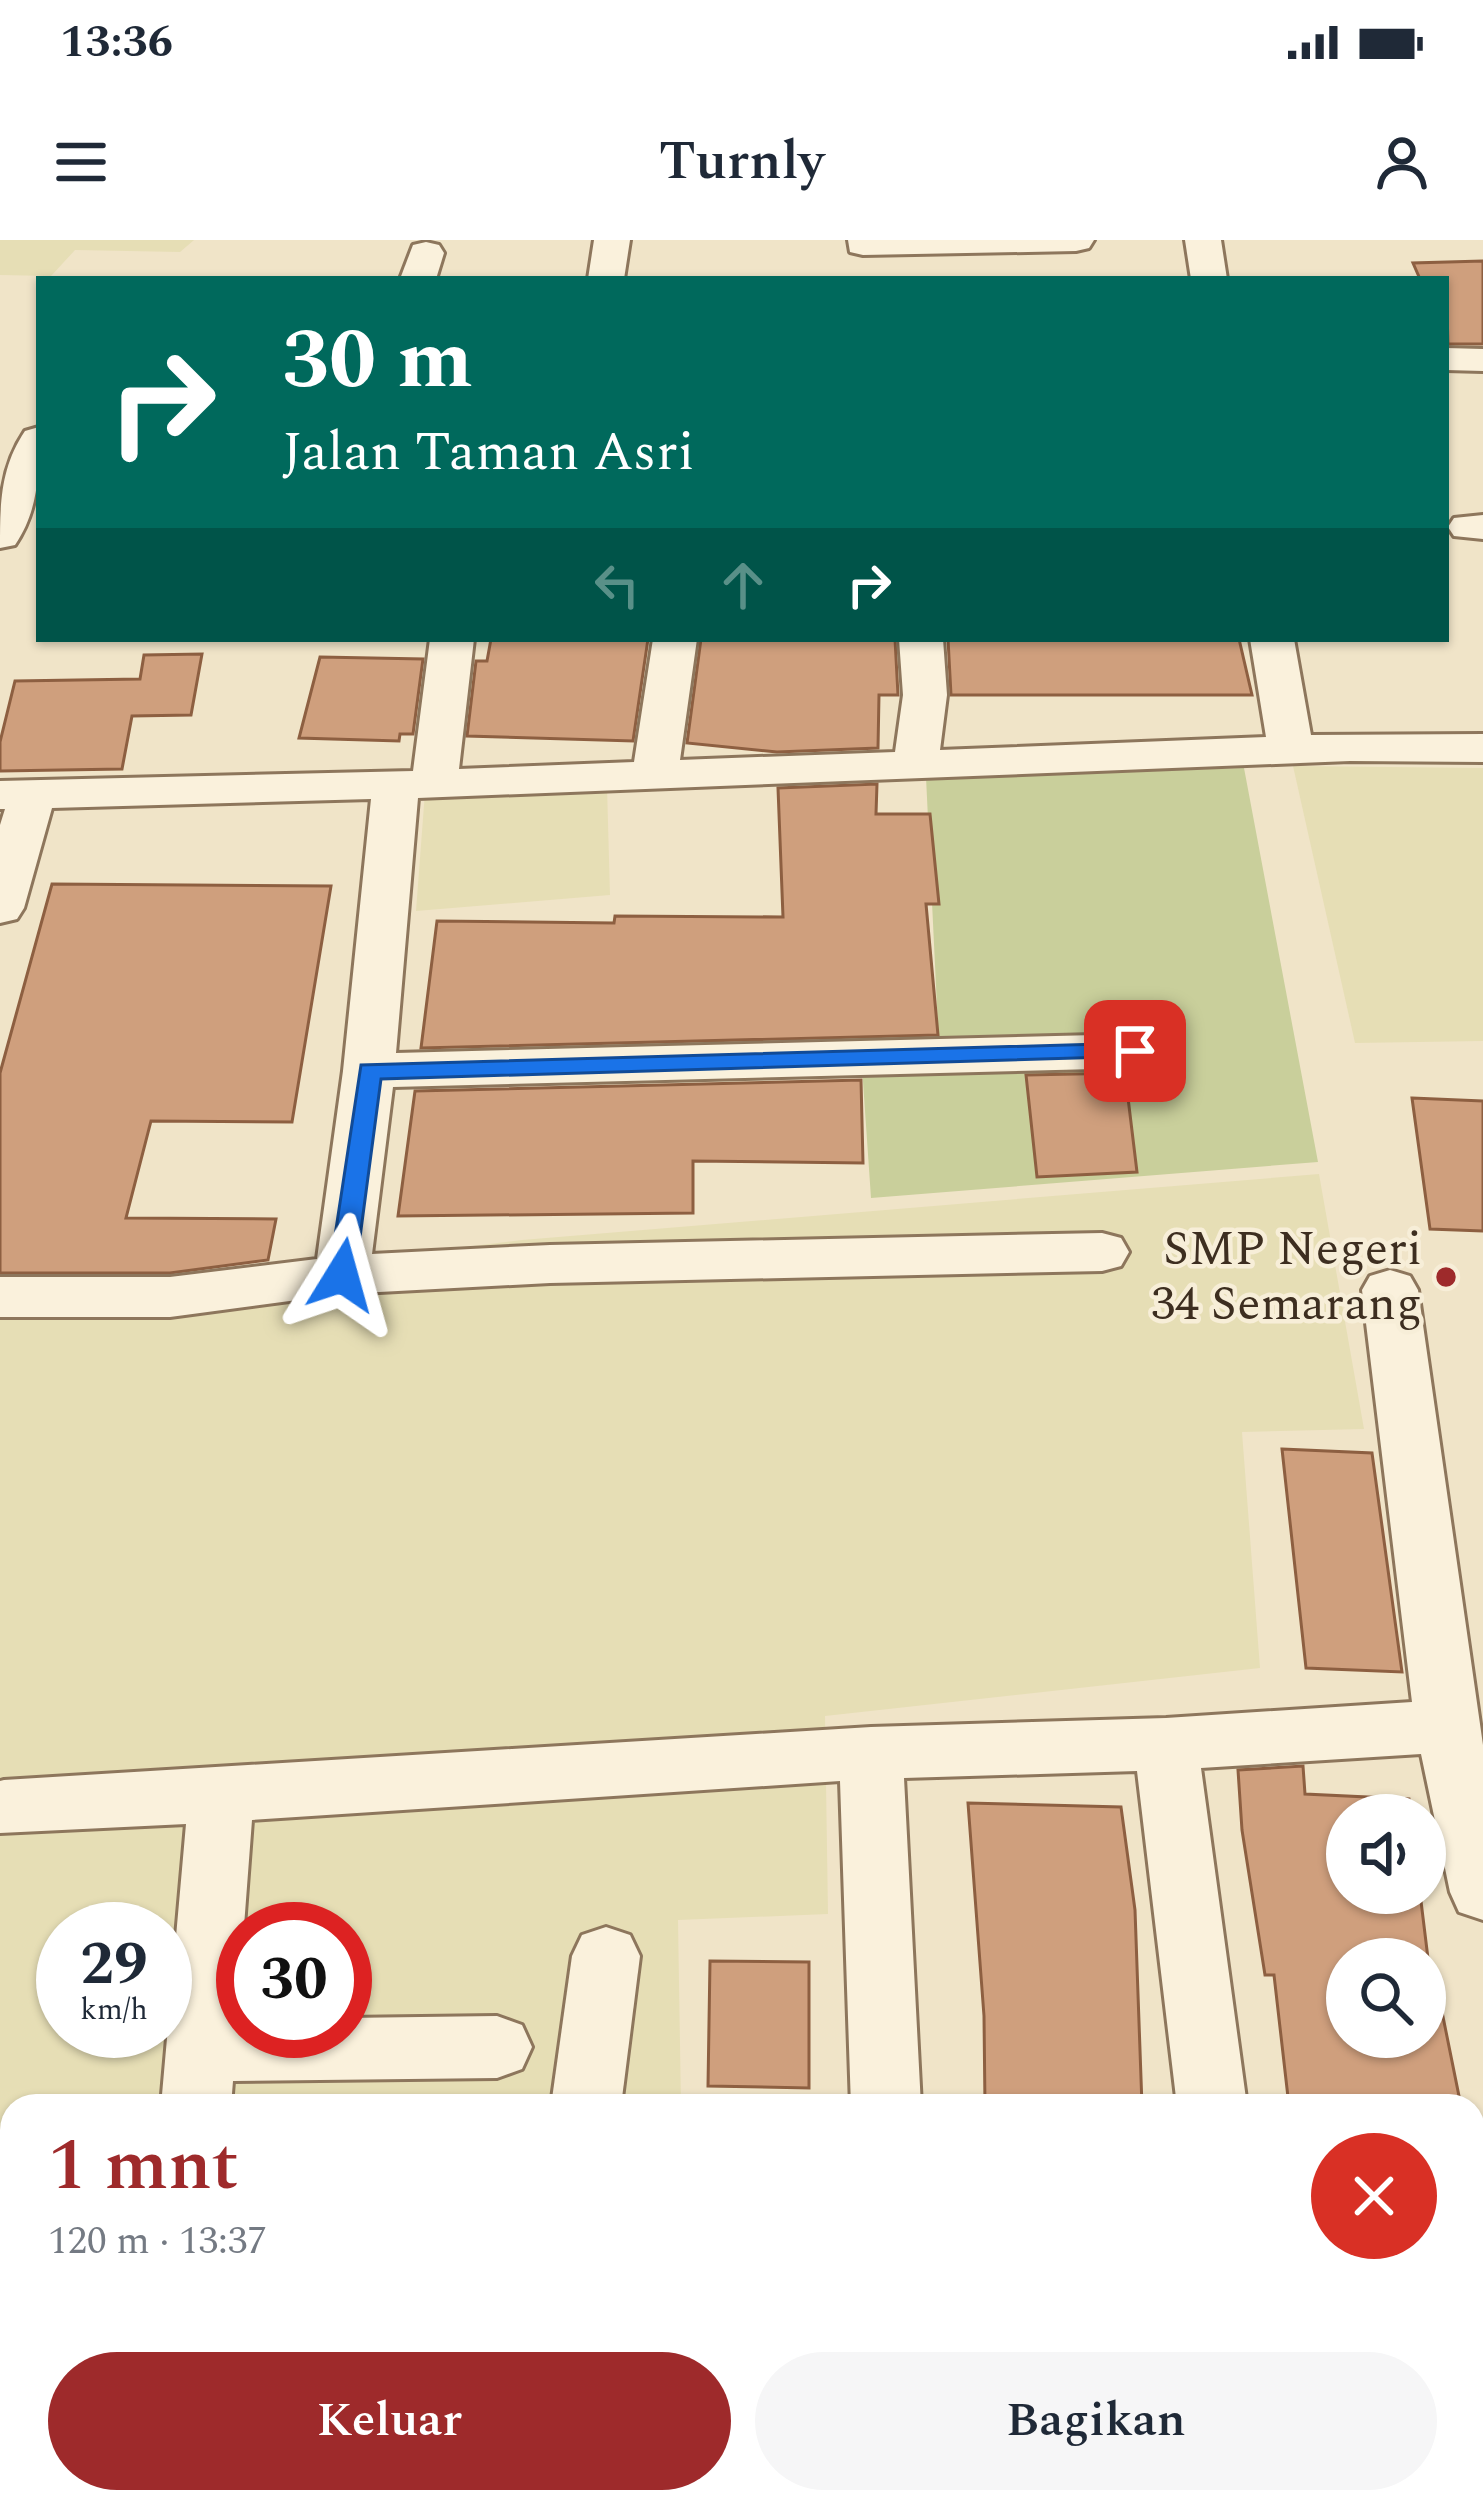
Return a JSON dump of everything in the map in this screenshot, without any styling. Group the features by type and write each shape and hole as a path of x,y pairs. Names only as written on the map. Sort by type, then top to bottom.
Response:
{"street":[{"path":"606,276 612,240"},
{"path":"863,244 1076,240"},
{"path":"1203,240 1209,276"},
{"path":"1449,359 1483,360"},
{"path":"0,536 7,492 36,444"},
{"path":"342,1275 415,784 451,642"},
{"path":"655,773 675,642"},
{"path":"916,764 925,694 921,642"},
{"path":"1273,642 1291,749"},
{"path":"0,908 16,795 1291,749 1483,748"},
{"path":"369,1071 1135,1051"},
{"path":"0,1297 170,1297 342,1275 550,1264 1102,1252"},
{"path":"1390,1290 1447,1726 1483,1892"},
{"path":"4,1808 871,1753 1166,1744 1447,1726"},
{"path":"1166,1744 1210,2094"},
{"path":"871,1753 885,2094"},
{"path":"221,1795 198,2078 497,2047"},
{"path":"588,2094 606,1956"}],"shaded area":[{"path":"0,240 194,240 180,252 75,250 51,276 0,275"},
{"path":"1293,766 1483,768 1483,1041 1355,1043"},
{"path":"607,786 610,895 416,911 425,792"},
{"path":"1319,1174 1364,1429 1242,1432 1260,1668 825,1716 828,1914 678,1920 681,2094 0,2094 0,1280 256,1272 522,1240"}],"green space":[{"path":"1244,768 1318,1162 871,1198 862,1067 940,1069 926,777"}],"building":[{"path":"1483,261 1483,344 1449,344 1449,276 1419,276 1413,263"},
{"path":"490,642 648,642 633,741 467,736 476,661 487,661"},
{"path":"701,642 895,642 898,695 879,695 878,748 777,752 687,743"},
{"path":"948,642 1240,642 1252,695 951,695"},
{"path":"202,654 191,715 132,716 122,769 0,771 0,742 15,681 140,679 144,655"},
{"path":"320,657 423,659 413,734 400,734 399,741 299,738"},
{"path":"877,784 876,814 930,814 939,904 926,904 938,1035 421,1048 437,921 614,923 615,916 783,917 778,788"},
{"path":"52,884 331,886 292,1122 151,1121 126,1218 276,1219 268,1260 170,1273 0,1273 0,1073"},
{"path":"1125,1073 1137,1172 1037,1177 1026,1075"},
{"path":"861,1080 863,1163 693,1161 693,1213 398,1216 415,1091"},
{"path":"1412,1098 1483,1101 1483,1231 1430,1229"},
{"path":"1282,1449 1372,1453 1402,1672 1306,1668"},
{"path":"1303,1766 1305,1794 1326,1795 1326,1914 1423,1914 1426,1938 1326,1938 1326,2058 1446,2058 1446,2032 1459,2094 1288,2094 1274,1975 1265,1975 1242,1830 1238,1770"},
{"path":"968,1803 1121,1807 1135,1910 1142,2094 985,2094 984,2016"},
{"path":"710,1961 809,1962 809,2088 708,2086"}],"place":[{"name":"SMP Negeri 34 Semarang","path":"1446,1277"}],"route":[{"path":"342,1275 369,1071 1135,1051"}]}
